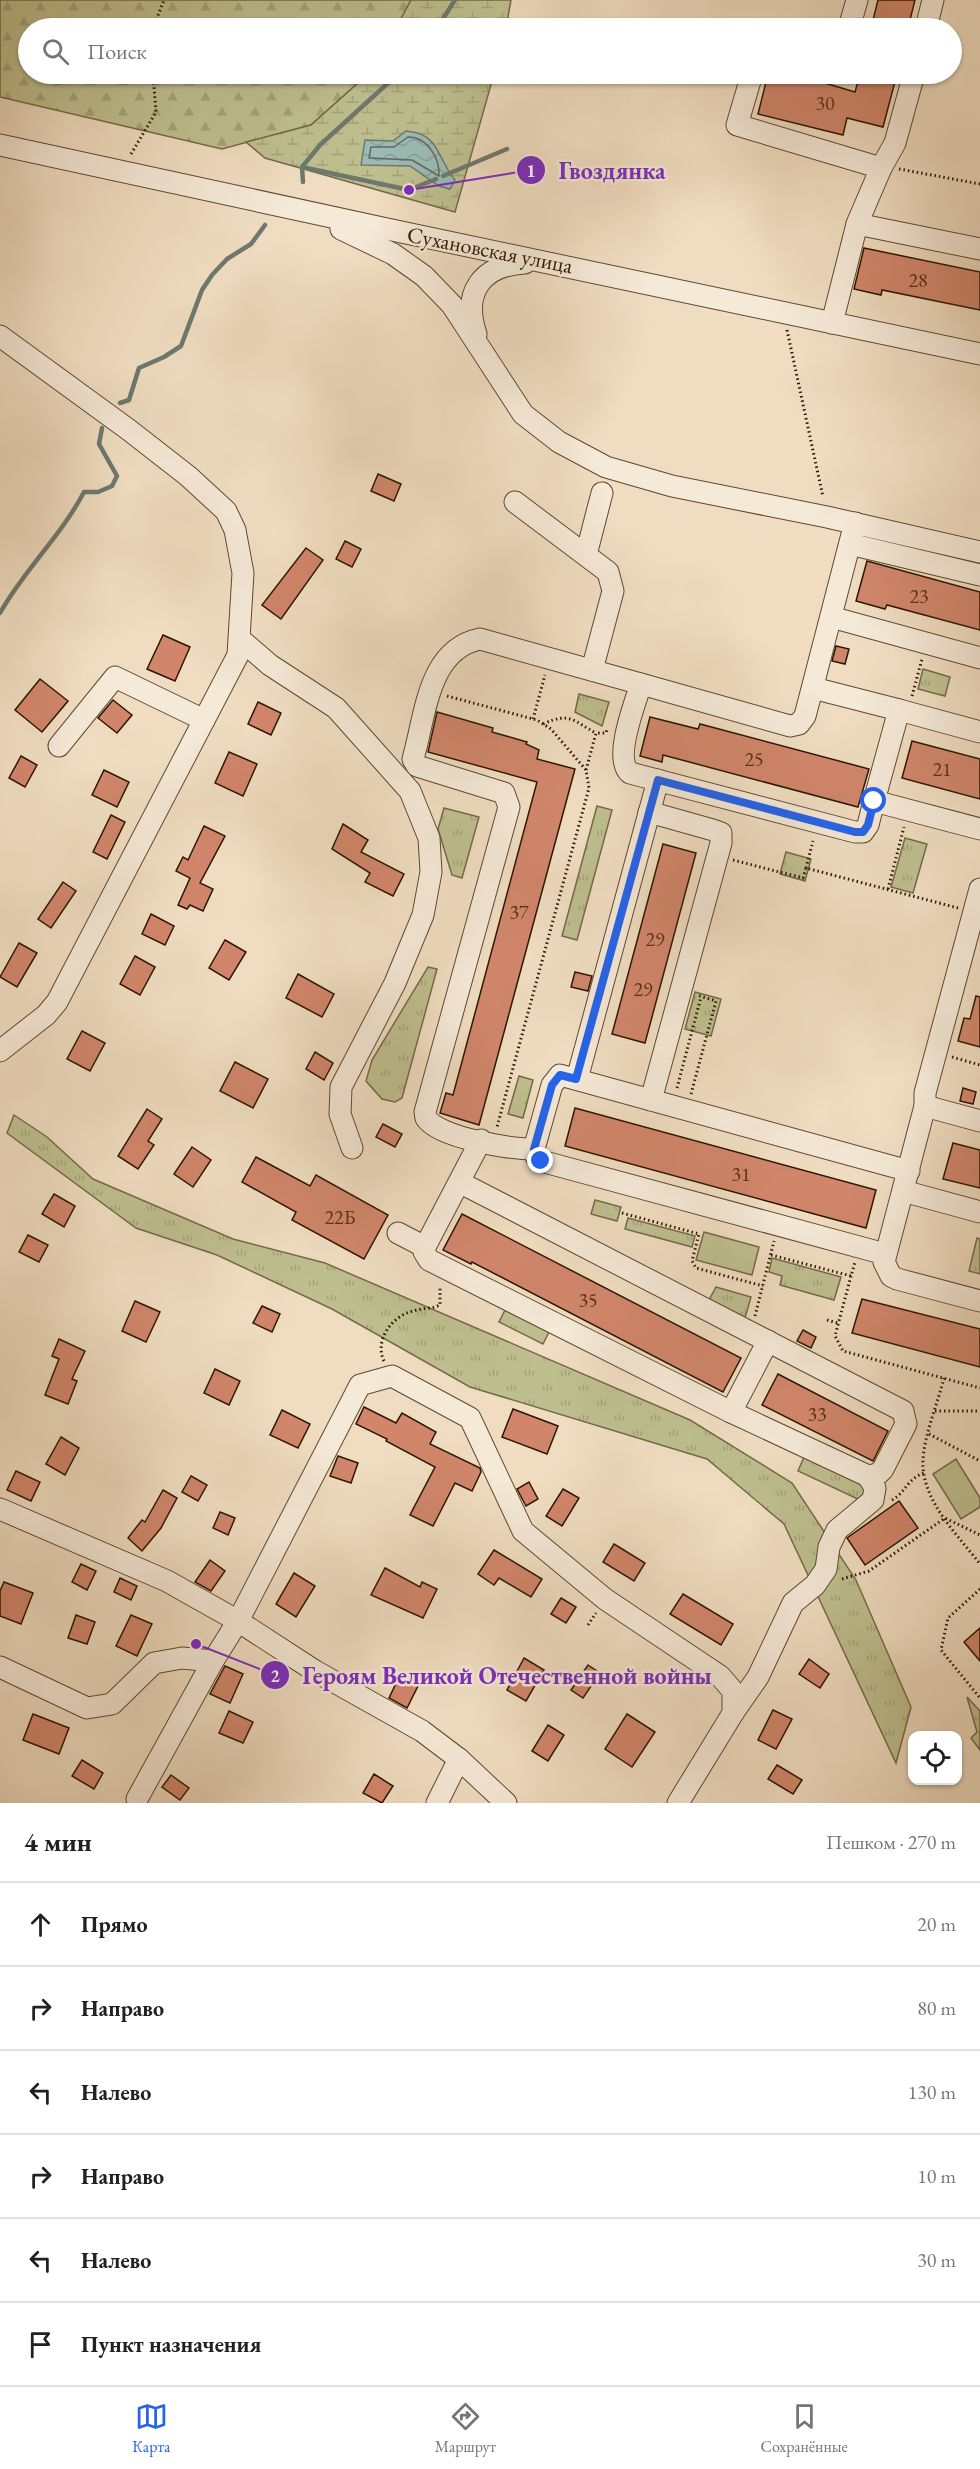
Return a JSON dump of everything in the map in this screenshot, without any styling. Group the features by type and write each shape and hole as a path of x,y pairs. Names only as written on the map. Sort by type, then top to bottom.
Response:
{"street":[{"path":"852,18 857,0"},
{"path":"928,18 933,0"},
{"path":"749,84 737,124 881,168"},
{"path":"832,323 857,224 881,168 895,143 911,84"},
{"name":"Сухановская улица","path":"0,144 980,354"},
{"path":"284,206 360,236 424,276 452,305 523,414 559,442 606,467 672,486 827,516 980,552"},
{"path":"857,224 980,249"},
{"path":"481,349 470,318 470,300 482,278 504,264 546,261"},
{"path":"0,336 129,430 188,476 226,511 235,530 243,573 241,640 238,655 57,1002 46,1015 0,1051"},
{"path":"586,555 602,493"},
{"path":"515,502 609,572 613,591 592,670"},
{"path":"534,1149 512,1149 440,1129 429,1123 426,1112 508,807 508,799 498,791 417,766 413,759 430,692 441,666 451,653 465,642 480,639 790,726 799,724 805,716 813,688 855,523"},
{"path":"850,544 980,575"},
{"path":"831,617 980,658"},
{"path":"241,640 270,665 336,708 410,791 422,815 429,838 431,872 423,915 395,983 341,1087 340,1114 352,1148"},
{"path":"59,746 115,677 204,720"},
{"path":"641,684 622,751 623,760 630,773 863,832 868,825 903,711"},
{"path":"813,688 980,732"},
{"path":"576,1079 658,780"},
{"path":"874,801 980,829"},
{"path":"649,812 721,833 718,855 651,1100"},
{"path":"980,889 925,1093 925,1106 909,1171 885,1254 887,1270 897,1279 980,1301"},
{"path":"885,1254 541,1161 534,1149 555,1079 560,1075 651,1100 689,1101 909,1171"},
{"path":"925,1106 980,1121"},
{"path":"487,1142 459,1182 425,1247 426,1257 731,1412 868,1476 875,1488 873,1500 837,1530 829,1547 826,1569 793,1603 786,1614 758,1677 733,1713 678,1803"},
{"path":"459,1182 906,1415 906,1424 879,1474 868,1476"},
{"path":"903,1191 980,1212"},
{"path":"398,1233 425,1247"},
{"path":"731,1412 759,1337"},
{"path":"137,1799 213,1661 238,1621 360,1385 392,1376 470,1418 523,1531 605,1599 720,1676 733,1691 733,1713"},
{"path":"0,1509 167,1581 238,1621 315,1671 422,1731 459,1759 506,1803"},
{"path":"0,1667 87,1708 112,1704 154,1663 182,1658 213,1661"},
{"path":"437,1803 459,1759"}],"path":[{"path":"157,18 164,0"},
{"path":"120,170 156,112 154,84"},
{"path":"881,168 980,184"},
{"path":"789,314 786,330 827,516"},
{"path":"903,711 926,643"},
{"path":"533,719 544,675"},
{"path":"430,692 533,719 551,729 586,770"},
{"path":"543,724 570,718 578,720 596,733 606,733 608,723"},
{"path":"487,1142 589,788 586,770 596,733"},
{"path":"888,889 909,810"},
{"path":"718,855 803,878 818,822"},
{"path":"806,868 974,912"},
{"path":"681,991 716,1001 689,1101 676,1088 701,997"},
{"path":"936,1053 980,1065"},
{"path":"622,1213 699,1234 692,1261 696,1268 763,1286"},
{"path":"759,1337 763,1286 779,1225"},
{"path":"859,1247 835,1336 837,1344 843,1351 980,1388"},
{"path":"771,1255 851,1276"},
{"path":"392,1376 382,1358 381,1344 387,1329 399,1316 440,1305 440,1284 444,1268"},
{"path":"827,1320 838,1323"},
{"path":"944,1378 923,1458 925,1481 931,1498 980,1564"},
{"path":"935,1412 980,1411"},
{"path":"929,1434 980,1461"},
{"path":"945,1518 980,1535"},
{"path":"834,1583 869,1571 945,1518"},
{"path":"980,1589 948,1618 941,1650 980,1698"}],"green space":[{"path":"0,0 411,0 401,18 18,18 18,84 357,84 311,125 222,149 0,97"},
{"path":"411,0 511,0 508,18 401,18"},
{"path":"357,84 491,84 455,212 265,158 246,142 311,125"},
{"path":"923,669 950,677 945,696 918,689"},
{"path":"579,694 609,702 602,726 575,712"},
{"path":"597,806 612,810 577,940 562,936"},
{"path":"444,808 479,817 462,878 452,875 438,829"},
{"path":"905,838 927,844 913,893 891,887"},
{"path":"786,852 811,859 805,881 780,874"},
{"path":"428,967 437,969 402,1098 395,1102 382,1099 366,1081 372,1060"},
{"path":"695,992 721,999 711,1036 685,1029"},
{"path":"519,1076 533,1080 523,1118 508,1114"},
{"path":"14,1115 47,1137 93,1179 233,1239 325,1263 690,1420 792,1483 856,1580 911,1707 896,1763 784,1524 707,1459 470,1387 332,1309 217,1255 136,1228 7,1133"},
{"path":"595,1200 621,1207 617,1221 591,1214"},
{"path":"628,1218 695,1236 692,1247 625,1229"},
{"path":"704,1232 759,1247 752,1275 696,1260"},
{"path":"977,1238 980,1239 980,1274 969,1271"},
{"path":"772,1258 841,1277 834,1300 780,1285 782,1276 769,1272"},
{"path":"716,1287 751,1297 745,1318 709,1300"},
{"path":"507,1306 551,1328 543,1344 499,1322"},
{"path":"805,1455 869,1485 862,1501 798,1471"},
{"path":"956,1459 980,1498 980,1507 961,1519 933,1474"},
{"path":"967,1697 980,1711 980,1750 971,1738 977,1732"}],"water":[{"path":"406,131 417,133 432,142 455,180 450,189 439,186 410,166 361,165 365,140 393,141"}],"building":[{"path":"878,0 915,0 910,18 874,18"},
{"path":"766,84 828,84 855,92 857,84 894,84 883,127 847,118 843,135 758,114"},
{"path":"864,248 980,272 980,310 882,290 881,295 854,289"},
{"path":"378,474 401,484 394,501 371,491"},
{"path":"345,541 361,549 352,567 336,559"},
{"path":"306,548 323,560 281,619 262,605"},
{"path":"867,561 980,592 980,630 887,605 885,609 856,601"},
{"path":"163,635 190,647 175,681 147,669"},
{"path":"836,646 849,649 845,664 832,661"},
{"path":"40,679 68,701 42,732 15,710"},
{"path":"113,700 132,715 117,733 98,718"},
{"path":"258,702 281,713 271,735 248,724"},
{"path":"437,712 493,728 492,732 527,742 526,744 539,750 537,759 575,769 479,1125 440,1113 446,1093 453,1095 537,782 428,752"},
{"path":"650,717 698,729 700,724 869,769 858,807 663,755 662,762 640,756"},
{"path":"912,741 980,759 980,799 902,778"},
{"path":"229,752 257,764 243,796 215,783"},
{"path":"21,756 37,765 25,787 9,778"},
{"path":"104,770 129,782 117,807 92,795"},
{"path":"111,815 125,822 107,859 93,852"},
{"path":"343,824 368,840 361,852 404,874 393,896 365,882 370,873 332,849"},
{"path":"204,826 225,836 200,883 213,889 203,911 190,905 187,909 178,905 190,878 176,871 183,857 188,860"},
{"path":"663,844 696,853 645,1043 612,1034"},
{"path":"63,882 76,891 51,928 38,919"},
{"path":"151,914 174,926 165,945 142,934"},
{"path":"225,940 246,952 229,980 209,968"},
{"path":"19,943 37,953 17,987 0,977"},
{"path":"135,956 155,967 140,995 120,984"},
{"path":"575,972 592,976 588,991 571,987"},
{"path":"298,974 334,994 322,1017 286,998"},
{"path":"976,996 980,997 980,1047 958,1041 964,1018 970,1019"},
{"path":"82,1031 105,1043 90,1071 67,1059"},
{"path":"315,1052 333,1063 324,1080 306,1069"},
{"path":"235,1062 268,1079 253,1108 220,1091"},
{"path":"963,1088 976,1092 973,1104 960,1101"},
{"path":"575,1108 876,1190 866,1228 565,1146"},
{"path":"147,1109 162,1119 148,1141 154,1145 138,1169 118,1156"},
{"path":"383,1124 402,1134 395,1147 376,1137"},
{"path":"953,1143 980,1150 980,1188 943,1179"},
{"path":"192,1147 211,1160 193,1187 174,1174"},
{"path":"256,1157 310,1186 316,1175 388,1215 364,1259 292,1220 296,1212 242,1182"},
{"path":"54,1194 75,1206 64,1227 42,1214"},
{"path":"462,1214 741,1358 723,1392 472,1262 471,1264 443,1250"},
{"path":"28,1235 48,1245 39,1262 19,1252"},
{"path":"862,1299 980,1329 980,1367 852,1333"},
{"path":"135,1301 160,1312 146,1342 122,1331"},
{"path":"262,1306 280,1314 272,1332 253,1323"},
{"path":"803,1330 816,1337 811,1348 797,1341"},
{"path":"59,1339 85,1351 72,1379 77,1381 68,1404 45,1395 59,1359 52,1356"},
{"path":"215,1369 240,1381 229,1405 204,1393"},
{"path":"778,1374 888,1431 873,1461 762,1405"},
{"path":"364,1407 396,1423 402,1413 436,1432 430,1444 480,1468 481,1472 472,1491 455,1483 433,1526 410,1515 435,1467 356,1424"},
{"path":"513,1409 558,1426 547,1454 502,1437"},
{"path":"282,1410 310,1424 298,1448 270,1435"},
{"path":"61,1437 79,1448 65,1475 46,1464"},
{"path":"338,1456 358,1463 351,1483 330,1476"},
{"path":"16,1471 40,1482 31,1501 7,1490"},
{"path":"191,1476 207,1485 198,1501 182,1492"},
{"path":"529,1482 538,1499 526,1506 517,1489"},
{"path":"563,1489 579,1498 562,1526 546,1516"},
{"path":"163,1490 177,1498 161,1528 142,1551 128,1538 142,1520 145,1522"},
{"path":"899,1501 918,1528 865,1565 847,1538"},
{"path":"220,1512 235,1518 228,1535 213,1528"},
{"path":"614,1544 645,1563 634,1581 603,1562"},
{"path":"494,1550 542,1579 531,1597 499,1578 494,1585 478,1574"},
{"path":"210,1560 225,1571 211,1591 195,1582"},
{"path":"81,1564 96,1571 87,1590 72,1582"},
{"path":"385,1568 420,1587 422,1582 437,1589 423,1618 371,1595"},
{"path":"294,1573 315,1586 296,1617 276,1604"},
{"path":"120,1578 137,1586 131,1600 114,1592"},
{"path":"4,1582 33,1593 21,1624 0,1616 0,1591"},
{"path":"683,1594 733,1624 721,1645 670,1614"},
{"path":"561,1598 576,1607 566,1623 551,1614"},
{"path":"76,1615 95,1622 87,1644 68,1638"},
{"path":"131,1615 152,1624 137,1656 116,1646"},
{"path":"980,1628 980,1661 964,1642"},
{"path":"524,1658 544,1670 526,1701 507,1690"},
{"path":"809,1659 829,1674 820,1688 799,1674"},
{"path":"588,1665 600,1673 583,1698 571,1690"},
{"path":"225,1666 243,1674 230,1703 210,1694"},
{"path":"400,1675 419,1684 407,1708 389,1698"},
{"path":"773,1710 792,1719 776,1749 758,1740"},
{"path":"229,1711 253,1722 243,1743 219,1733"},
{"path":"33,1714 69,1728 59,1754 23,1740"},
{"path":"627,1714 655,1732 632,1767 605,1749"},
{"path":"548,1725 564,1735 548,1761 532,1751"},
{"path":"82,1760 103,1773 94,1789 72,1776"},
{"path":"777,1765 802,1780 793,1794 768,1779"},
{"path":"374,1774 393,1786 382,1803 363,1793"},
{"path":"171,1775 189,1788 180,1800 162,1787"}],"waterway":[{"path":"443,18 455,0"},
{"path":"302,167 320,145 387,84"},
{"path":"443,176 507,149"},
{"path":"303,182 302,167 409,190 436,179"},
{"path":"120,403 129,400 139,368 164,357 181,346 202,290 212,275 227,259 251,244 265,225"},
{"path":"0,613 20,582 65,523 84,492 98,492 112,486 117,476 99,444 102,428"}],"place":[{"name":"Гвоздянка","path":"409,190"},
{"name":"Героям Великой Отечественной войны","path":"196,1644"}],"route":[{"path":"541,1161 534,1149 552,1085 560,1075 576,1079 658,780 855,832 863,832 868,825 874,801"}]}
